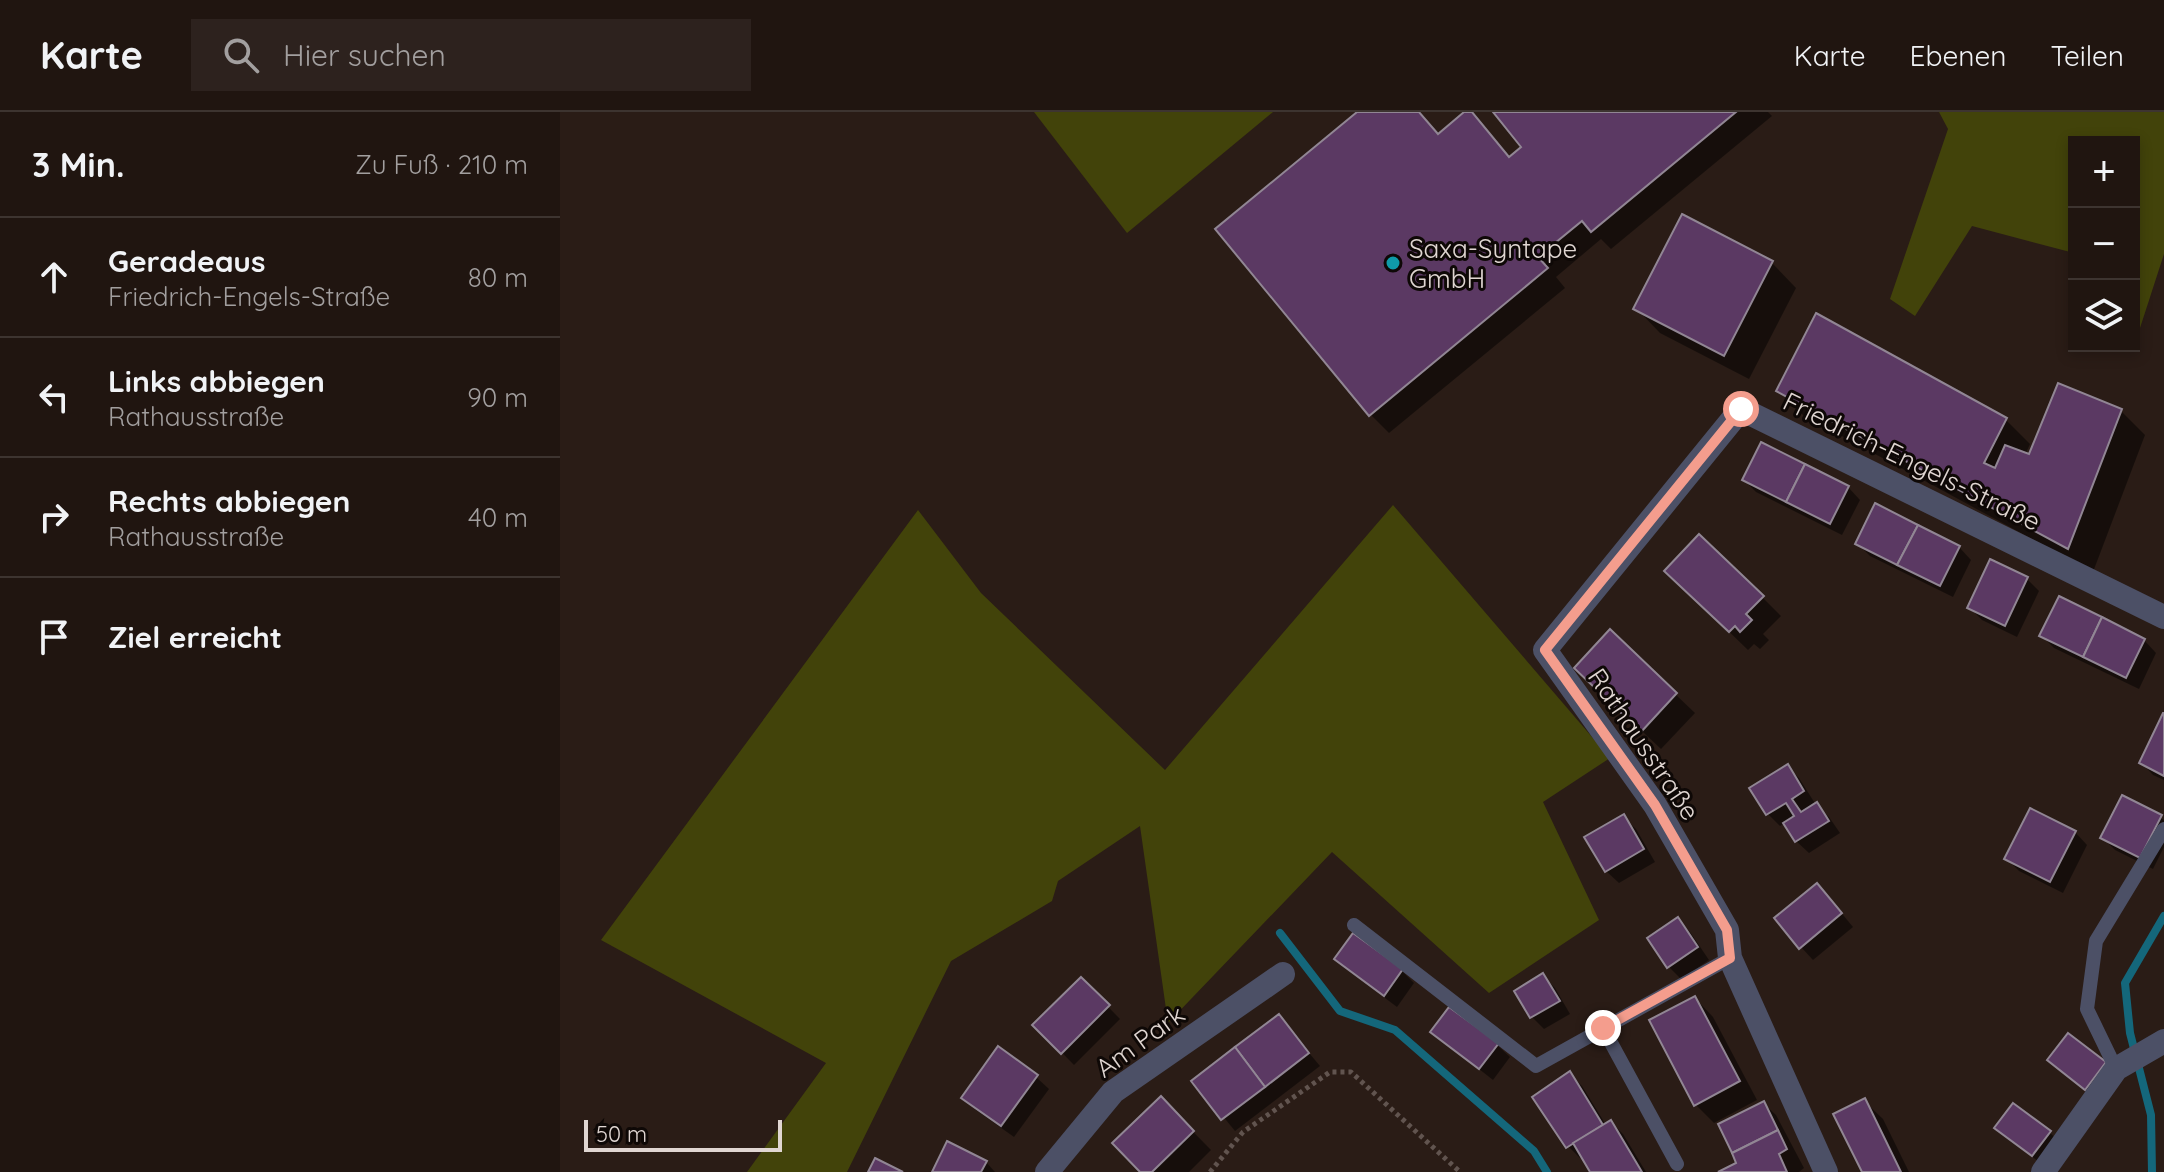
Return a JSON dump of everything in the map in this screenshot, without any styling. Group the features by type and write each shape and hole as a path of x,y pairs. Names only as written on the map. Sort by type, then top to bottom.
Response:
{"street":[{"name":"Friedrich-Engels-Straße","path":"1545,650 1741,409 2164,617"},
{"name":"Rathausstraße","path":"1545,650 1655,805 1727,930 1730,958 1826,1172"},
{"name":"Am Park","path":"1047,1172 1113,1092 1283,974"},
{"path":"2043,1172 2121,1066 2162,1041"}],"lane":[{"path":"2121,1066 2087,1009 2096,941 2164,829"},
{"path":"1354,925 1536,1066 1730,958"},
{"path":"1603,1028 1677,1164"}],"path":[{"path":"1210,1172 1243,1132 1330,1072 1351,1072 1460,1172"}],"shaded area":[{"path":"1034,112 1273,112 1127,233"},
{"path":"1939,112 2164,112 2164,254 2140,328 2140,136 2068,136 2068,251 1972,226 1915,316 1890,299 1948,129"},
{"path":"1393,505 1610,758 1543,802 1599,920 1489,993 1332,852 1168,1023 1140,826 1058,881 1052,901 951,961 847,1172 747,1172 826,1063 601,940 918,510 981,593 1165,770"}],"building":[{"name":"Saxa-Syntape GmbH","path":"1357,112 1419,112 1438,134 1464,112 1472,112 1509,157 1521,147 1493,112 1736,112 1591,232 1582,221 1538,257 1548,268 1369,416 1215,229"},
{"path":"1682,214 1773,261 1724,356 1633,309"},
{"path":"1816,313 2007,418 1984,463 1995,468 2005,445 2029,454 2058,383 2122,409 2068,549 1776,391"},
{"path":"1761,442 1805,464 1786,502 1742,480"},
{"path":"1805,464 1849,486 1830,524 1786,502"},
{"path":"1875,503 1918,525 1897,565 1855,544"},
{"path":"1918,525 1960,546 1940,586 1897,565"},
{"path":"1699,534 1764,596 1746,614 1752,620 1740,632 1735,626 1729,632 1664,571"},
{"path":"1990,559 2028,577 2005,626 1967,608"},
{"path":"2059,596 2102,617 2083,657 2039,636"},
{"path":"2102,617 2145,639 2126,678 2083,657"},
{"path":"1610,629 1677,693 1641,732 1574,668"},
{"path":"2164,713 2164,776 2139,763"},
{"path":"1788,764 1804,791 1792,799 1801,812 1817,802 1829,821 1795,842 1783,823 1794,816 1786,803 1766,815 1749,788"},
{"path":"2122,795 2162,815 2140,858 2100,838"},
{"path":"2030,808 2076,831 2050,882 2004,859"},
{"path":"1624,814 1644,849 1605,872 1584,837"},
{"path":"1817,883 1842,913 1799,949 1774,918"},
{"path":"1678,917 1698,947 1667,968 1647,938"},
{"path":"1353,933 1403,969 1384,996 1334,959"},
{"path":"1543,973 1560,1001 1530,1018 1514,991"},
{"path":"1081,977 1110,1005 1061,1054 1032,1025"},
{"path":"1695,996 1740,1081 1694,1106 1649,1020"},
{"path":"1449,1007 1499,1043 1479,1069 1430,1032"},
{"path":"1279,1014 1309,1053 1265,1087 1235,1047"},
{"path":"2068,1033 2106,1062 2085,1090 2047,1060"},
{"path":"998,1046 1038,1075 1001,1126 961,1098"},
{"path":"1235,1047 1265,1087 1221,1120 1191,1081"},
{"path":"1570,1071 1603,1125 1566,1148 1532,1097"},
{"path":"1161,1096 1194,1131 1152,1172 1140,1172 1112,1143"},
{"path":"1865,1098 1901,1172 1862,1172 1833,1114"},
{"path":"1764,1101 1778,1130 1732,1153 1718,1124"},
{"path":"2013,1103 2051,1131 2032,1156 1994,1128"},
{"path":"1611,1120 1642,1172 1590,1172 1573,1143"},
{"path":"1778,1130 1787,1149 1779,1154 1787,1172 1718,1172 1736,1163 1732,1153"},
{"path":"947,1141 987,1161 981,1172 932,1172"},
{"path":"875,1158 903,1172 868,1172"}],"waterway":[{"path":"2152,1172 2151,1115 2130,1033 2125,983 2164,916"},
{"path":"1280,933 1340,1011 1395,1030 1534,1151 1547,1172"}],"place":[{"name":"Saxa-Syntape GmbH","path":"1393,263"}],"route":[{"path":"1603,1028 1730,958 1727,930 1655,805 1545,650 1741,409"}]}
